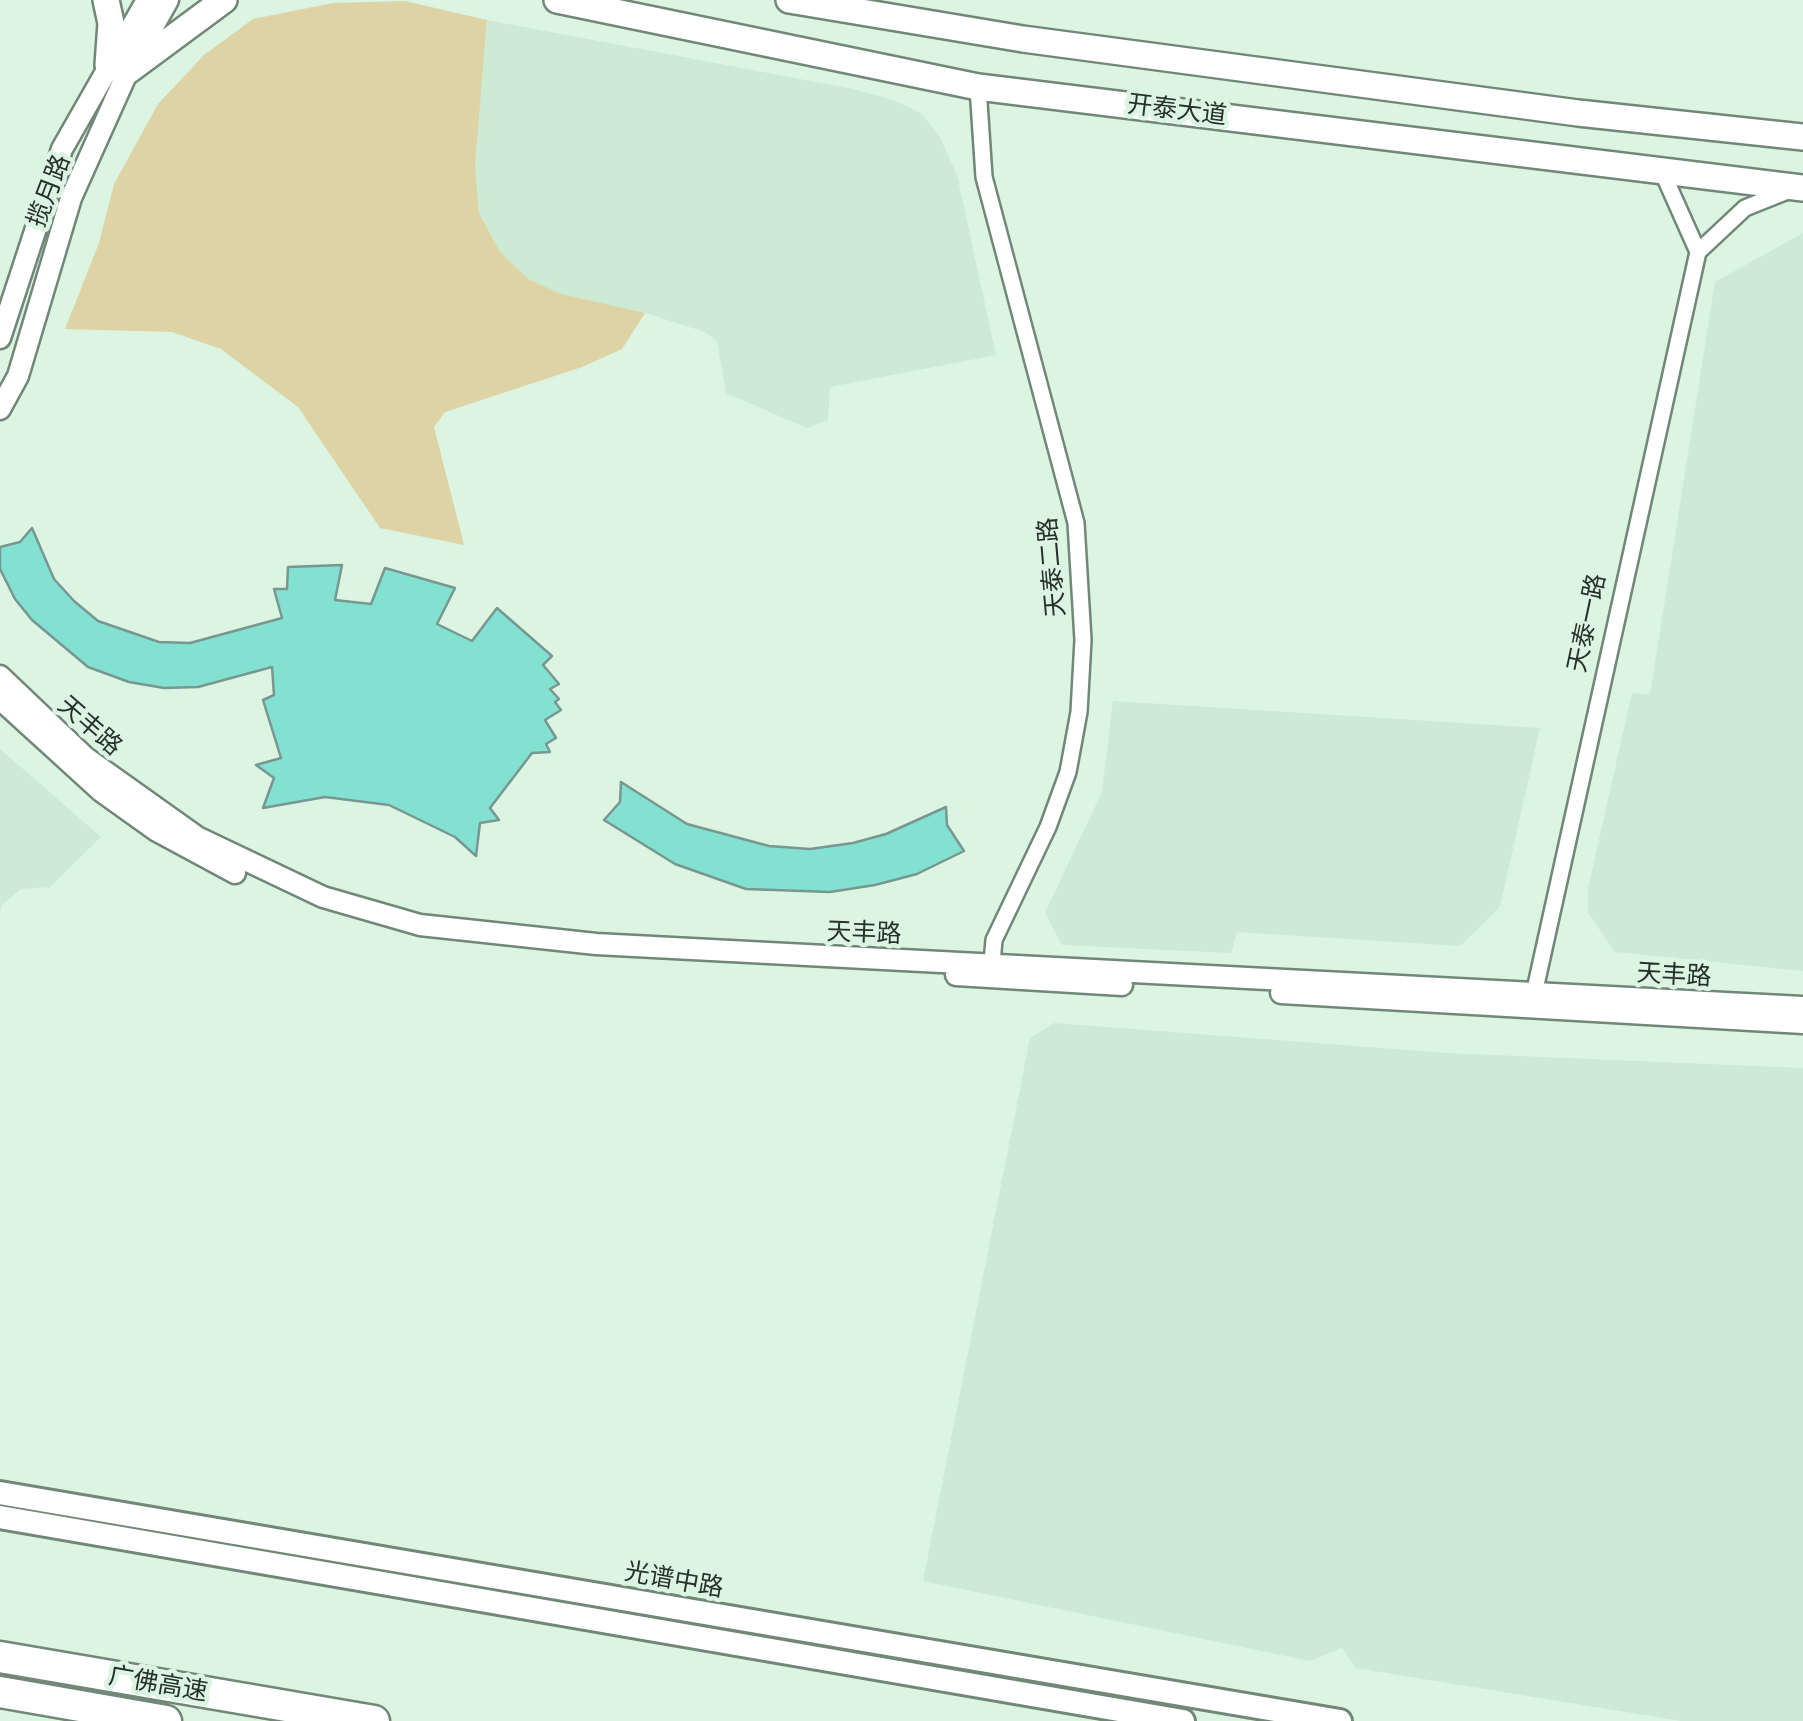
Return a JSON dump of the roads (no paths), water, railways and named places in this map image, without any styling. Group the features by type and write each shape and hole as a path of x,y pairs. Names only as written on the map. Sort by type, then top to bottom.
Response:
{"highway":[{"name":"广佛高速","path":"0,1657 374,1721"},
{"name":"广佛高速","path":"0,1692 166,1721"}],"main road":[{"path":"106,0 118,68 224,0"},
{"name":"开泰大道","path":"557,0 978,87 1800,188"},
{"name":"开泰大道","path":"790,0 1060,44 1578,113 1803,137"},
{"name":"光谱中路","path":"0,1493 1340,1721"},
{"name":"光谱中路","path":"0,1516 1184,1721"}],"street":[{"name":"揽月路","path":"0,409 18,376 71,198 147,0"},
{"name":"揽月路","path":"0,338 62,149 168,0"},
{"name":"天泰二路","path":"978,87 984,177 1076,523 1083,640 1080,712 1068,772 994,940 991,970"},
{"path":"1661,168 1698,252 1745,208 1800,188"},
{"name":"天泰一路","path":"1532,999 1698,252"},
{"name":"天丰路","path":"0,676 86,758 167,818 253,867 380,915 516,938 991,970"},
{"name":"天丰路","path":"0,699 101,791 158,831 236,873 368,925 453,944 519,951 991,970 1532,999 1803,1007"},
{"name":"天丰路","path":"1532,999 1803,1023"}]}
